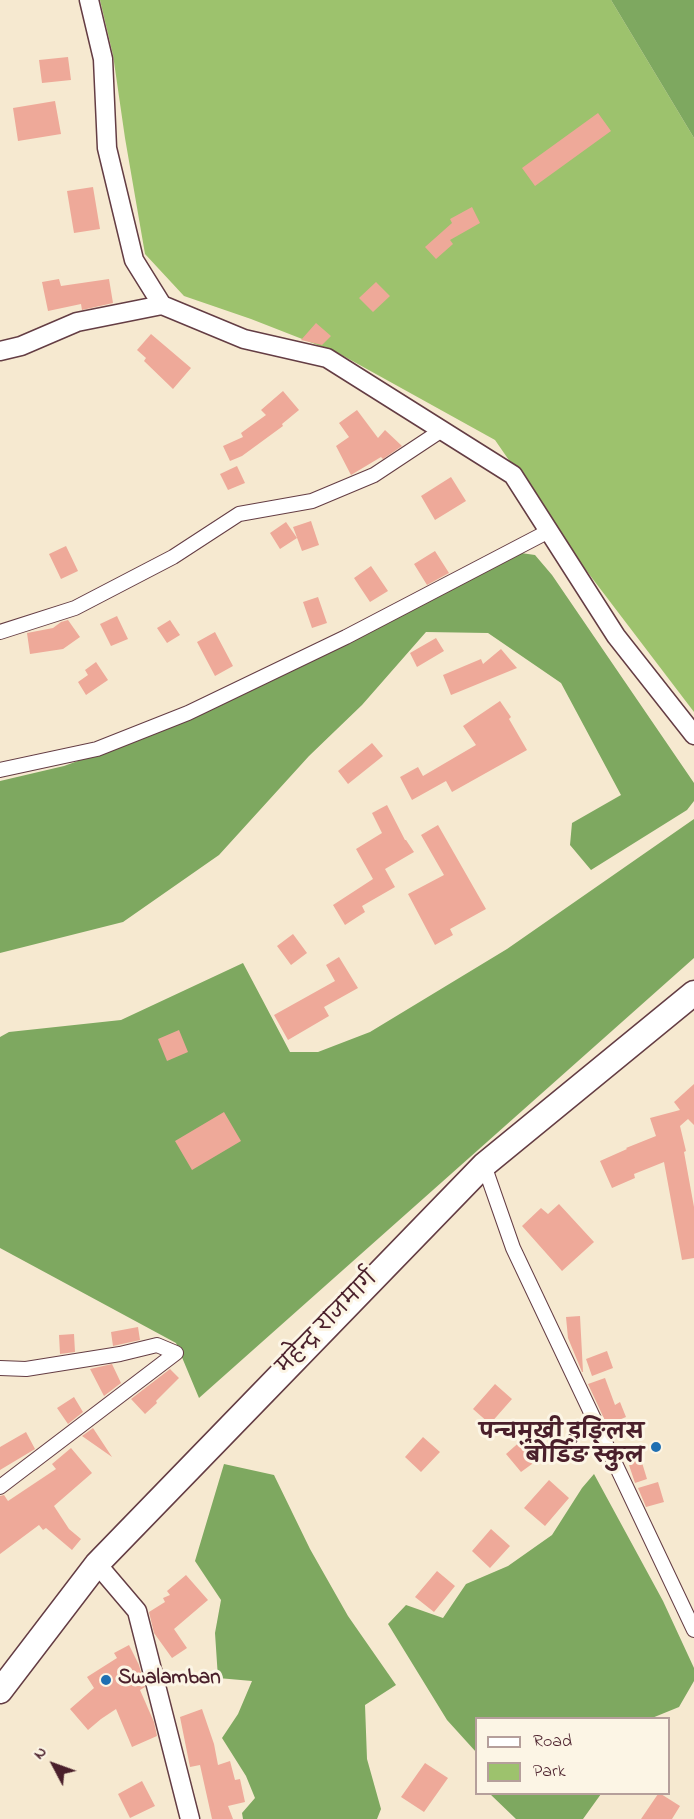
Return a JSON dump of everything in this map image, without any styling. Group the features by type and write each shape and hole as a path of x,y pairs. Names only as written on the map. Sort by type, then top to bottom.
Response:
{"highway":[{"name":"महेन्द्र राजमार्ग","path":"0,1691 97,1564 484,1165 694,993"}],"street":[{"path":"89,0 103,59 107,148 134,260 162,305"},
{"path":"0,351 21,346 77,322 162,305 244,339 327,358 513,475 616,636 694,735"},
{"path":"0,632 75,608 173,557 239,514 312,501 374,476 442,430"},
{"path":"0,770 97,749 188,713 346,637 549,531"},
{"path":"484,1165 513,1248 694,1630"},
{"path":"0,1368 26,1370 120,1354 157,1345 176,1353 0,1487"},
{"path":"97,1564 137,1611 190,1819"}],"green space":[{"path":"100,0 611,0 694,138 694,712 576,557 495,440 338,353 184,296 145,254 113,55"},
{"path":"611,0 694,0 694,138"},
{"path":"521,553 535,555 552,575 694,783 694,801 687,810 591,870 570,845 572,823 621,795 561,683 488,633 426,632 362,705 309,756 219,855 123,922 0,953 0,781 64,766 187,721 321,656"},
{"path":"694,819 694,958 199,1398 176,1343 0,1248 0,1037 9,1032 121,1020 243,963 290,1052 318,1052 370,1032 507,949"},
{"path":"224,1464 274,1475 310,1549 348,1616 396,1685 365,1705 367,1759 381,1809 377,1819 243,1819 242,1813 255,1798 246,1776 222,1738 238,1714 252,1681 218,1678 215,1633 221,1600 195,1561"},
{"path":"594,1474 663,1601 694,1668 694,1681 679,1707 654,1717 475,1717 475,1751 447,1720 388,1624 406,1605 443,1618 466,1584 508,1566 552,1535 582,1488"},
{"path":"491,1795 600,1795 583,1819 516,1819"}],"building":[{"path":"68,57 71,80 42,83 39,60"},
{"path":"55,101 61,134 18,141 13,108"},
{"path":"598,113 611,131 535,186 522,168"},
{"path":"93,187 100,229 74,233 67,191"},
{"path":"472,207 480,223 450,240 453,244 436,259 425,247 452,223 450,219"},
{"path":"59,279 61,286 109,279 113,303 82,310 81,304 48,311 42,282"},
{"path":"376,282 390,296 373,312 359,298"},
{"path":"316,323 331,336 322,345 301,340"},
{"path":"151,334 191,368 173,389 144,361 146,358 137,350"},
{"path":"283,391 299,410 282,424 283,426 242,456 230,461 223,446 243,437 241,433 266,415 261,410"},
{"path":"357,410 378,438 385,430 402,446 383,459 381,457 351,475 336,446 349,437 339,423"},
{"path":"237,466 245,483 228,490 220,474"},
{"path":"451,477 466,501 435,520 421,496"},
{"path":"311,521 319,545 302,551 293,527"},
{"path":"286,522 297,538 280,549 270,533"},
{"path":"66,546 78,571 61,579 49,554"},
{"path":"435,551 449,573 427,585 414,564"},
{"path":"371,566 388,591 370,602 354,578"},
{"path":"318,597 327,623 312,628 303,602"},
{"path":"117,616 128,639 111,646 100,624"},
{"path":"68,620 80,637 63,649 30,654 27,633 53,628"},
{"path":"170,620 180,635 167,643 157,628"},
{"path":"215,632 233,666 215,676 197,642"},
{"path":"436,638 444,651 417,667 410,653"},
{"path":"501,649 517,668 451,695 443,675 481,659 483,664"},
{"path":"96,662 108,680 86,695 78,682 88,675 85,670"},
{"path":"500,701 511,717 509,719 527,750 452,792 446,781 412,800 400,777 418,767 423,776 476,745 463,726"},
{"path":"372,743 383,756 348,784 338,771"},
{"path":"387,805 405,840 414,852 385,869 395,887 362,906 365,912 345,925 333,905 373,879 356,849 382,833 372,813"},
{"path":"438,825 486,909 450,929 453,935 435,945 408,894 444,875 421,835"},
{"path":"293,934 307,953 291,965 277,946"},
{"path":"339,957 358,988 324,1007 329,1016 288,1040 274,1015 335,981 326,965"},
{"path":"179,1030 188,1052 167,1061 158,1039"},
{"path":"694,1084 694,1125 688,1119 680,1126 694,1207 694,1258 682,1260 664,1162 634,1174 635,1178 612,1188 600,1161 656,1136 650,1118 680,1110 674,1102"},
{"path":"224,1112 241,1141 192,1170 175,1141"},
{"path":"559,1204 594,1242 562,1271 522,1226 541,1208 548,1214"},
{"path":"580,1316 583,1372 568,1338 566,1317"},
{"path":"138,1327 140,1340 113,1346 111,1332"},
{"path":"74,1334 75,1352 60,1354 59,1335"},
{"path":"607,1351 613,1368 592,1376 586,1359"},
{"path":"112,1364 121,1383 104,1396 90,1369"},
{"path":"170,1369 179,1378 145,1414 131,1399"},
{"path":"605,1378 615,1405 620,1402 626,1417 607,1425 588,1384"},
{"path":"495,1384 512,1399 490,1424 473,1409"},
{"path":"74,1397 83,1412 68,1424 57,1408"},
{"path":"93,1428 112,1457 82,1436"},
{"path":"26,1432 35,1449 0,1470 0,1447"},
{"path":"423,1437 440,1452 421,1472 405,1457"},
{"path":"523,1439 536,1455 529,1458 532,1464 521,1472 506,1454"},
{"path":"636,1443 647,1479 635,1483 623,1447"},
{"path":"71,1448 92,1473 54,1506 69,1529 81,1539 72,1550 46,1528 43,1530 39,1525 0,1554 0,1496 4,1495 8,1501 56,1469 52,1464"},
{"path":"549,1480 569,1498 545,1526 524,1508"},
{"path":"658,1482 664,1502 646,1507 638,1488"},
{"path":"491,1529 510,1546 490,1568 472,1551"},
{"path":"437,1571 455,1586 434,1612 415,1597"},
{"path":"186,1575 208,1600 174,1629 187,1648 172,1658 154,1633 149,1612 165,1602 163,1598 170,1595 167,1591"},
{"path":"129,1645 139,1665 145,1687 140,1690 154,1722 157,1736 132,1747 116,1709 88,1730 70,1709 94,1688 87,1677 117,1658 114,1653"},
{"path":"202,1709 214,1744 218,1765 230,1761 235,1780 240,1779 245,1802 228,1806 233,1819 212,1819 200,1765 190,1767 180,1717"},
{"path":"425,1763 448,1778 424,1812 401,1797"},
{"path":"142,1781 155,1806 130,1818 118,1794"},
{"path":"657,1795 663,1795 680,1806 672,1819 641,1819"}],"place":[{"name":"पन्चमुखी इङ्लिस बोर्डिङ स्कुल","path":"656,1447"},
{"name":"Swalamban","path":"106,1680"}]}
